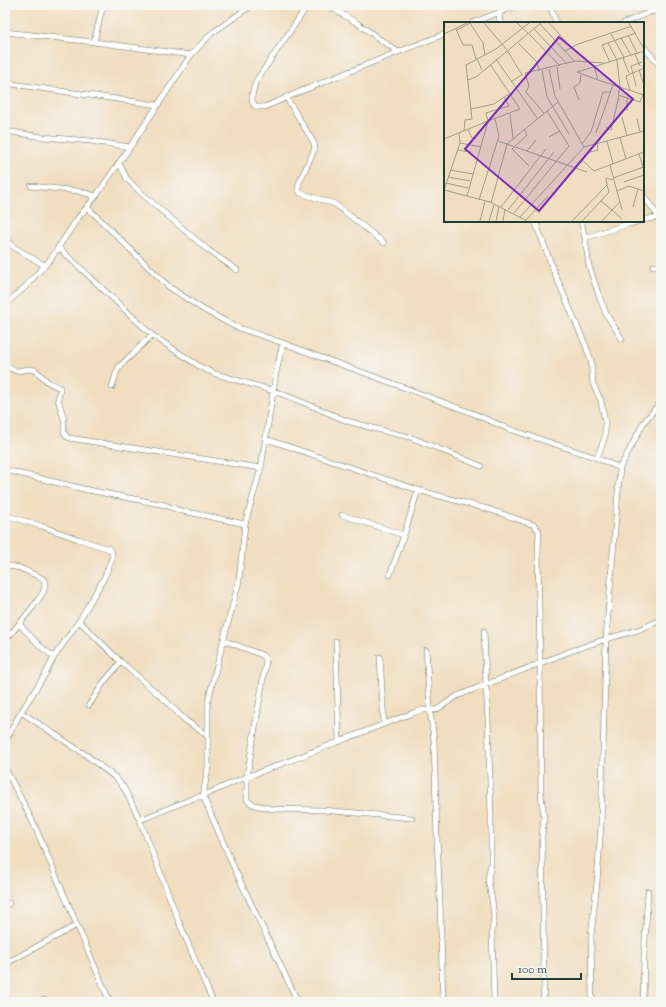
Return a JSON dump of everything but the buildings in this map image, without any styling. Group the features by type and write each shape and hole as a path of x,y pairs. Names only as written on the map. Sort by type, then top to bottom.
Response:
{"street":[{"path":"94,42 104,5"},
{"path":"5,305 35,277 50,260 78,218 96,196 119,163 191,56 212,33 252,5"},
{"path":"308,5 256,80 251,98 253,103 257,106 262,107 286,98 444,34"},
{"path":"327,5 357,23 398,52"},
{"path":"474,22 518,5"},
{"path":"550,5 556,22"},
{"path":"632,21 650,12 661,10"},
{"path":"499,12 500,22"},
{"path":"5,32 94,42 191,56"},
{"path":"644,47 661,67"},
{"path":"5,83 158,105"},
{"path":"286,98 314,143 315,148 299,182 298,188 300,193 335,204 384,243"},
{"path":"5,131 42,137 91,141 130,147"},
{"path":"119,163 127,179 140,192 208,250 237,270"},
{"path":"31,186 78,191 96,196"},
{"path":"644,196 660,218 644,221"},
{"path":"87,207 169,287 204,310 236,327 283,342 509,429 597,458 620,468"},
{"path":"535,222 555,274 591,360 593,384 601,401 605,422 605,437 597,458"},
{"path":"581,222 589,266 599,296 606,314 622,339"},
{"path":"585,238 638,222"},
{"path":"5,234 12,246 44,265"},
{"path":"58,247 152,335 202,368 216,374 274,391 347,421 410,437 481,466"},
{"path":"653,266 661,266"},
{"path":"112,387 119,367 152,335"},
{"path":"283,342 261,468 245,524 239,581 208,701 208,767 202,796 235,870 298,1002"},
{"path":"5,365 17,371 29,369 35,370 48,382 60,388 58,399 64,419 64,432 69,438 261,468"},
{"path":"592,1002 591,936 598,882 601,825 606,639 620,468 644,422 661,402"},
{"path":"266,439 418,490 491,510 534,525 539,531 541,794 544,817 542,836 543,1002"},
{"path":"5,470 88,490 165,505 178,510 245,524"},
{"path":"390,575 418,490"},
{"path":"5,515 109,549 112,552 112,558 104,578 54,657 5,742"},
{"path":"342,515 404,535"},
{"path":"5,564 20,568 40,577 44,580 45,586 43,593 9,636 5,645"},
{"path":"140,820 384,724 423,710 436,710 457,696 571,651 638,630 661,620"},
{"path":"78,621 140,680 165,700 185,720 208,736"},
{"path":"20,624 40,646 54,657"},
{"path":"484,631 491,815 491,863 488,880 494,918 492,930 494,1002"},
{"path":"223,640 262,655 266,661 247,777 247,799 249,802 254,805 273,809 323,810 412,818"},
{"path":"336,641 339,742"},
{"path":"426,650 434,747 443,1002"},
{"path":"380,657 384,724"},
{"path":"90,704 104,682 121,662"},
{"path":"21,712 86,755 116,778 124,788 140,820 179,922 213,1002"},
{"path":"5,768 33,822 110,1002"},
{"path":"643,1002 648,890"},
{"path":"5,964 77,924"}]}
